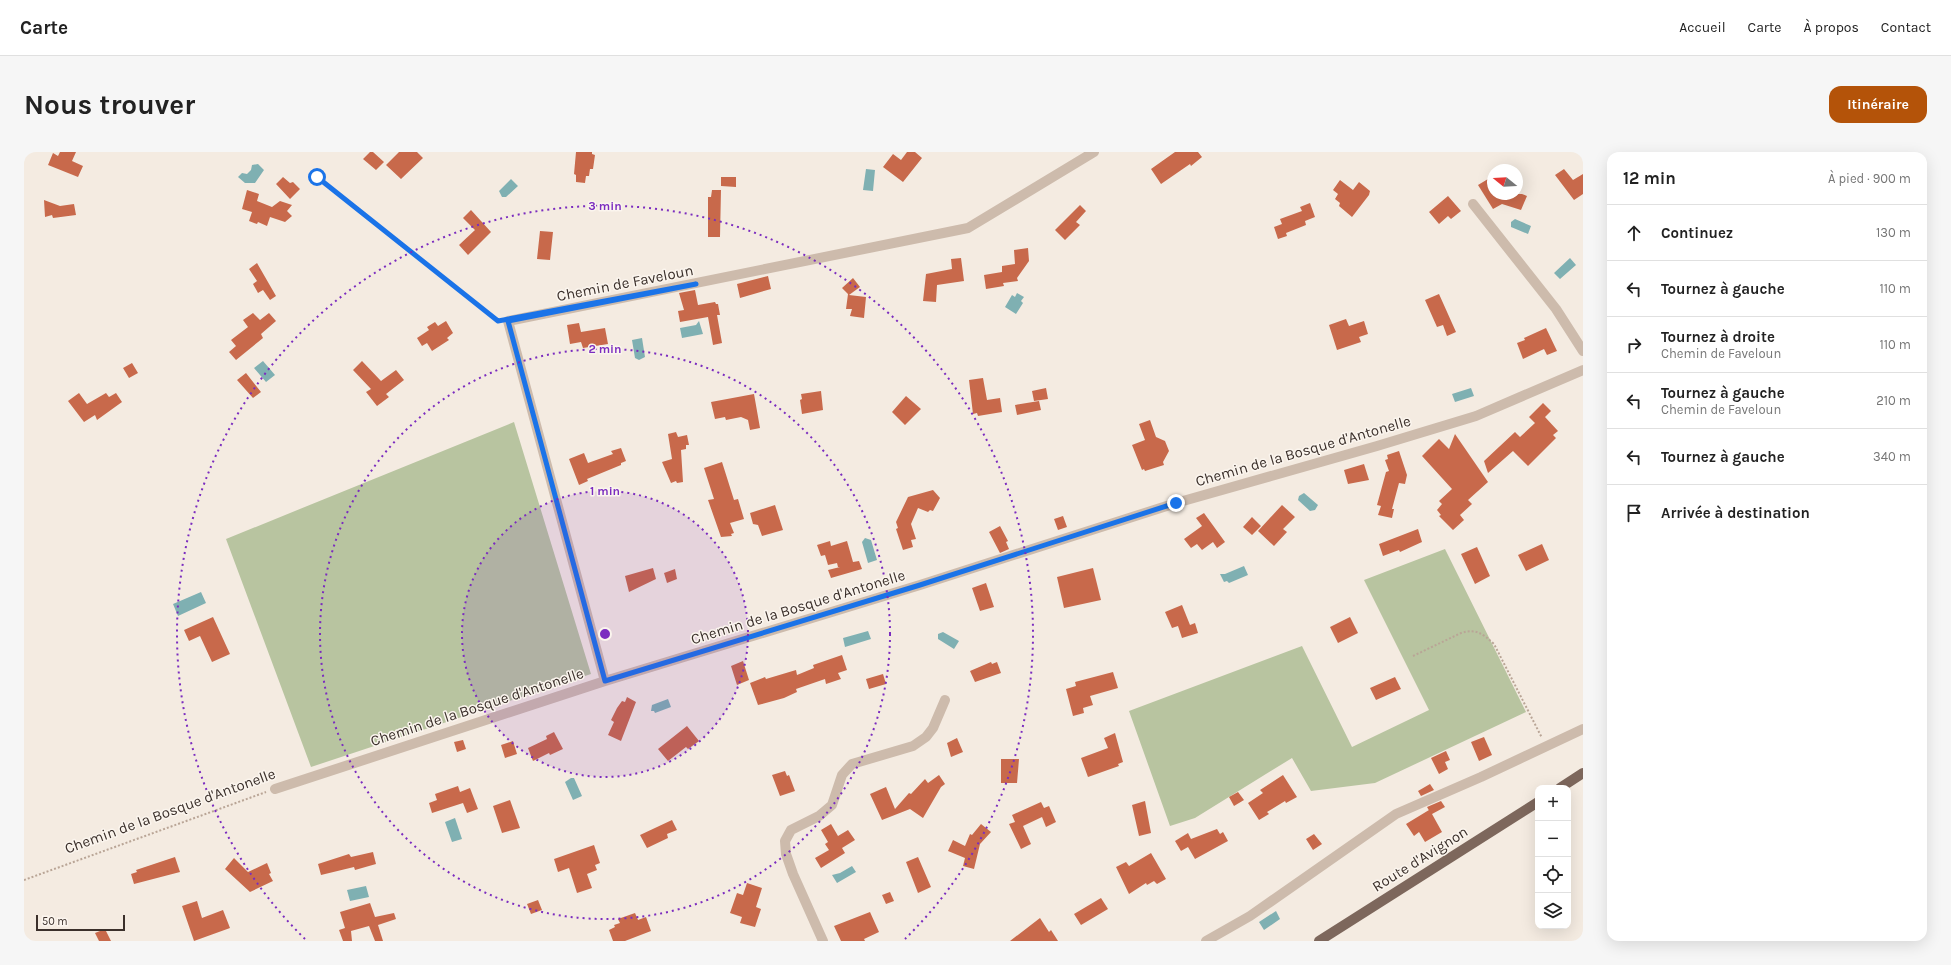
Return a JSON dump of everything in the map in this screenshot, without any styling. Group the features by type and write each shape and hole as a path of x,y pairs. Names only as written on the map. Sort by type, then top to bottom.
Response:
{"main road":[{"path":"1565,785 1583,773"},
{"name":"Route d'Avignon","path":"1319,941 1535,804"}],"street":[{"name":"Chemin de Faveloun","path":"605,681 508,321 968,228 1094,152"},
{"path":"1473,204 1556,309 1583,351"},
{"name":"Chemin de la Bosque d'Antonelle","path":"275,789 605,681 920,585 1176,503 1377,446 1476,416 1583,370"},
{"path":"823,941 793,874 786,854 785,841 791,830 819,816 832,805 842,775 852,764 913,746 926,737 933,728 945,700"},
{"path":"1206,941 1250,916 1396,814 1583,729"}],"path":[{"path":"317,177 486,312 498,321 505,320"},
{"path":"1413,656 1469,630 1482,633 1494,644 1547,746"},
{"name":"Chemin de la Bosque d'Antonelle","path":"24,880 275,789"}],"green space":[{"path":"514,422 591,674 311,767 226,539"},
{"path":"1445,549 1526,712 1375,783 1311,791 1292,758 1195,818 1170,826 1129,711 1302,646 1352,747 1429,710 1364,580"}],"water":[{"path":"258,164 264,170 255,183 245,183 238,177 242,173 247,174 251,170 252,165"},
{"path":"866,169 875,170 873,191 863,190"},
{"path":"511,179 518,186 506,197 502,197 499,191"},
{"path":"1515,219 1531,226 1528,234 1511,227 1511,222"},
{"path":"1570,258 1576,265 1560,279 1554,273"},
{"path":"1017,293 1024,297 1021,301 1023,303 1016,314 1005,307 1012,295 1015,297"},
{"path":"699,321 703,334 682,338 680,328 696,325"},
{"path":"642,338 645,357 639,360 635,358 632,340"},
{"path":"263,361 275,375 266,382 254,368"},
{"path":"1471,388 1474,396 1455,402 1452,394"},
{"path":"1304,493 1318,505 1315,510 1310,511 1298,500 1299,496"},
{"path":"865,538 871,540 877,560 868,563 862,542"},
{"path":"1244,566 1248,575 1229,583 1227,581 1224,582 1220,574 1225,574"},
{"path":"201,592 206,603 178,616 173,604"},
{"path":"868,631 871,639 845,647 843,638"},
{"path":"943,632 959,641 954,649 938,639 938,634"},
{"path":"668,699 671,707 655,713 654,711 651,711 652,705"},
{"path":"571,778 574,778 582,796 573,800 565,782"},
{"path":"455,818 462,839 452,842 445,822"},
{"path":"852,866 856,872 837,883 832,875 840,873"},
{"path":"366,886 369,897 350,901 347,890"},
{"path":"1276,911 1280,919 1264,930 1259,922"}],"building":[{"path":"60,152 76,152 72,161 83,166 78,177 48,165 53,153 58,156"},
{"path":"370,152 373,152 384,162 376,170 363,159"},
{"path":"399,152 417,152 423,158 401,179 386,165"},
{"path":"576,152 592,152 592,154 595,155 593,169 590,169 589,176 586,176 585,183 576,182 576,175 574,174"},
{"path":"907,152 915,152 922,158 903,182 883,167 893,154 901,160"},
{"path":"1175,152 1198,152 1202,157 1191,166 1190,164 1161,184 1151,169"},
{"path":"1564,169 1573,180 1583,174 1583,194 1574,200 1555,175"},
{"path":"283,177 290,183 293,182 300,189 290,199 276,184"},
{"path":"721,177 736,177 736,187 721,186"},
{"path":"1340,180 1353,190 1359,182 1370,191 1369,195 1352,217 1339,206 1340,203 1335,199 1338,194 1333,190"},
{"path":"1487,180 1487,199 1478,185"},
{"path":"247,190 259,194 257,201 272,207 280,201 292,205 287,211 292,216 285,222 270,217 267,226 258,222 257,224 249,221 252,212 242,209"},
{"path":"712,190 721,190 720,237 708,237 708,197 711,197"},
{"path":"1523,194 1527,196 1521,210 1502,204 1493,209 1487,200 1523,200"},
{"path":"1448,196 1461,211 1451,219 1448,216 1439,224 1429,212"},
{"path":"44,200 60,206 74,204 76,215 53,218 52,215 45,217"},
{"path":"1310,203 1315,217 1305,221 1306,225 1286,233 1287,236 1278,239 1274,227 1282,224 1280,219 1302,211 1300,207"},
{"path":"1080,205 1086,211 1076,222 1080,225 1065,240 1055,230"},
{"path":"471,210 491,232 468,255 459,245 475,230 463,218"},
{"path":"540,231 553,232 550,260 537,259"},
{"path":"1028,248 1029,261 1017,278 1018,281 1003,283 1004,286 986,289 984,275 1002,272 1002,266 1015,264 1014,250"},
{"path":"961,258 964,281 937,285 936,302 923,301 926,274 952,269 951,259"},
{"path":"257,263 276,296 270,300 263,290 258,293 253,284 257,281 249,269"},
{"path":"768,276 771,289 740,298 737,284"},
{"path":"853,278 860,287 849,295 866,297 864,318 850,316 852,309 846,309 848,294 842,288"},
{"path":"695,290 698,305 715,302 718,304 720,315 717,315 722,343 713,345 708,317 680,322 678,311 684,310 679,293"},
{"path":"1439,294 1456,332 1447,336 1443,325 1437,327 1425,300"},
{"path":"253,313 260,320 269,313 276,321 261,334 263,338 236,360 229,352 236,346 231,340 248,327 243,320"},
{"path":"1346,319 1349,326 1364,321 1368,334 1359,337 1361,342 1337,350 1329,325"},
{"path":"446,321 453,333 447,338 449,340 432,351 427,343 422,346 417,338 429,330 427,327 435,322 438,326"},
{"path":"579,323 581,332 605,328 608,344 583,348 581,342 570,344 567,325"},
{"path":"1546,328 1557,351 1547,355 1544,349 1523,359 1517,343 1525,340 1524,338"},
{"path":"362,361 381,381 396,370 404,380 386,394 389,397 377,406 366,392 371,389 353,370"},
{"path":"132,363 138,373 129,378 123,368"},
{"path":"246,373 261,392 253,398 237,380"},
{"path":"983,378 987,400 1000,398 1002,412 978,416 977,413 973,414 969,380"},
{"path":"1046,388 1048,399 1034,401 1032,391"},
{"path":"821,391 823,410 802,414 800,400 802,399 801,394"},
{"path":"79,393 87,404 106,393 109,397 116,393 122,402 97,420 95,415 84,422 68,401"},
{"path":"754,394 760,428 750,430 748,420 741,417 726,420 725,417 715,419 711,402"},
{"path":"906,396 921,409 905,425 892,412"},
{"path":"1039,401 1041,410 1017,415 1015,405"},
{"path":"1543,403 1551,411 1545,417 1558,431 1553,435 1556,438 1528,466 1513,451 1488,473 1484,461 1515,432 1520,437 1535,423 1529,417"},
{"path":"1150,420 1156,437 1165,441 1169,451 1163,462 1164,465 1145,471 1144,469 1142,470 1132,445 1145,440 1139,424"},
{"path":"676,432 678,437 687,435 689,445 686,445 686,449 681,450 683,482 677,483 676,481 671,483 662,462 672,459 668,434"},
{"path":"1455,434 1488,482 1468,500 1472,504 1460,515 1464,520 1453,530 1439,516 1441,515 1437,510 1442,504 1439,501 1452,489 1422,456 1439,439 1449,449"},
{"path":"621,448 626,461 621,463 621,465 587,479 588,481 579,485 569,459 584,453 588,463 613,454 611,451"},
{"path":"1399,451 1407,475 1405,484 1399,483 1392,509 1394,509 1392,518 1378,515 1381,506 1377,505 1386,472 1389,471 1385,460 1388,459 1387,455"},
{"path":"722,462 734,500 738,499 744,519 730,523 734,533 731,534 732,536 721,537 708,500 714,499 704,468"},
{"path":"1364,464 1369,480 1348,484 1344,470"},
{"path":"933,490 940,498 933,511 930,510 928,512 918,508 911,524 916,539 911,540 913,547 903,550 896,529 898,528 896,522 908,497"},
{"path":"775,505 783,530 762,536 758,525 753,524 750,513"},
{"path":"1282,505 1295,517 1283,529 1287,532 1274,546 1258,531"},
{"path":"1204,513 1225,542 1217,548 1213,542 1202,550 1197,544 1191,548 1184,539 1202,526 1196,518"},
{"path":"1063,516 1067,527 1058,530 1054,519"},
{"path":"1252,517 1261,526 1252,535 1243,527"},
{"path":"1000,526 1008,541 1006,542 1009,549 1000,553 989,532"},
{"path":"1418,529 1422,542 1400,552 1399,550 1383,556 1379,544"},
{"path":"830,541 831,546 847,541 853,562 859,561 862,569 831,578 828,570 840,567 838,567 837,563 828,565 825,555 821,556 817,545"},
{"path":"1542,544 1549,560 1526,571 1518,555"},
{"path":"1477,547 1490,576 1475,584 1461,554"},
{"path":"653,568 656,579 629,592 625,576"},
{"path":"1093,568 1101,600 1064,608 1057,577"},
{"path":"675,569 677,579 667,583 664,573"},
{"path":"986,583 994,607 980,611 972,588"},
{"path":"1182,605 1190,625 1195,623 1198,633 1182,638 1178,626 1172,628 1165,612"},
{"path":"213,617 230,654 212,662 200,636 189,641 184,630"},
{"path":"1350,617 1358,633 1338,643 1330,627"},
{"path":"842,655 847,670 838,673 841,679 826,684 825,679 796,689 797,692 784,698 758,705 750,683 765,677 766,679 796,670 797,675 814,668 813,665"},
{"path":"743,661 749,680 737,685 731,666"},
{"path":"991,662 992,664 997,662 1001,673 975,682 970,671"},
{"path":"1113,672 1118,688 1090,696 1093,705 1083,708 1084,713 1073,716 1066,689 1076,686 1075,682"},
{"path":"883,674 886,684 869,689 866,679"},
{"path":"1395,677 1401,689 1376,700 1370,688"},
{"path":"627,697 636,702 621,741 608,735 614,722 611,720 617,708 622,701 625,702"},
{"path":"687,726 699,741 688,749 686,747 668,761 658,749"},
{"path":"554,732 563,749 550,755 549,753 533,761 528,748 547,739 546,736"},
{"path":"1115,733 1123,762 1118,764 1119,766 1088,777 1081,758 1108,748 1104,738"},
{"path":"1484,737 1492,755 1479,761 1471,742"},
{"path":"957,738 963,752 951,757 947,743"},
{"path":"463,740 466,749 457,752 454,742"},
{"path":"513,741 517,754 505,758 501,745"},
{"path":"1446,751 1450,760 1445,762 1448,769 1439,774 1431,758"},
{"path":"1001,759 1019,759 1017,783 1001,783"},
{"path":"785,771 787,776 789,775 795,791 780,796 772,775"},
{"path":"939,775 945,784 941,787 923,818 910,809 882,820 870,794 886,787 895,809 909,793 911,794 925,779 928,783"},
{"path":"1283,775 1297,797 1286,803 1285,801 1267,812 1269,814 1259,820 1248,803 1263,793 1260,790"},
{"path":"1430,784 1434,790 1421,796 1418,791"},
{"path":"458,786 460,792 470,788 478,809 467,813 463,803 432,813 429,803 437,800 435,794"},
{"path":"1238,792 1244,800 1234,806 1229,797"},
{"path":"510,800 520,828 502,833 493,806"},
{"path":"1145,801 1151,833 1139,836 1132,805"},
{"path":"1441,801 1445,807 1432,814 1442,832 1425,842 1419,832 1414,836 1406,824 1429,810 1427,807"},
{"path":"1041,802 1044,808 1049,806 1056,822 1046,827 1042,817 1023,826 1031,844 1021,849 1009,824 1015,822 1012,815"},
{"path":"672,820 677,830 667,834 668,838 647,848 640,835"},
{"path":"831,824 838,836 848,830 855,840 842,848 845,853 821,868 815,858 829,850 825,844 828,842 821,830"},
{"path":"981,824 991,832 980,844 974,869 963,866 965,858 948,851 953,840 965,846 970,834 972,835"},
{"path":"1217,829 1220,834 1223,832 1228,841 1195,859 1188,847 1181,851 1175,841 1188,833 1191,839"},
{"path":"1314,834 1322,844 1313,850 1306,839"},
{"path":"594,845 600,863 595,865 597,870 587,874 592,888 577,893 569,868 558,872 554,859"},
{"path":"373,852 376,864 355,870 354,867 321,875 318,864 349,854 351,857"},
{"path":"1151,853 1166,879 1157,884 1154,881 1147,885 1146,883 1129,894 1116,867 1126,862 1129,866"},
{"path":"175,857 180,872 134,884 131,874 137,872 136,870"},
{"path":"918,857 931,887 918,893 906,862"},
{"path":"234,858 248,872 267,863 271,873 269,874 273,881 250,892 225,869"},
{"path":"747,883 762,888 756,907 761,909 755,927 740,923 742,917 730,913 737,893 743,895"},
{"path":"890,892 894,901 886,904 882,895"},
{"path":"1101,898 1108,909 1081,925 1074,914"},
{"path":"538,900 542,910 531,914 527,904"},
{"path":"197,901 202,918 223,910 230,928 194,941 182,906"},
{"path":"370,903 375,917 394,913 396,919 378,925 383,941 375,941 369,926 351,931 352,941 343,941 339,930 345,928 340,912"},
{"path":"870,912 879,932 864,939 865,941 841,941 834,926"},
{"path":"635,913 638,920 646,917 651,931 625,941 613,941 609,930 615,927 614,925 620,923 618,919"},
{"path":"1040,918 1049,932 1051,930 1058,941 1010,941"},
{"path":"105,929 111,941 99,941 95,933"}],"route":[{"path":"317,177 498,321 696,284 508,321 605,681 920,585 1176,503"}]}
